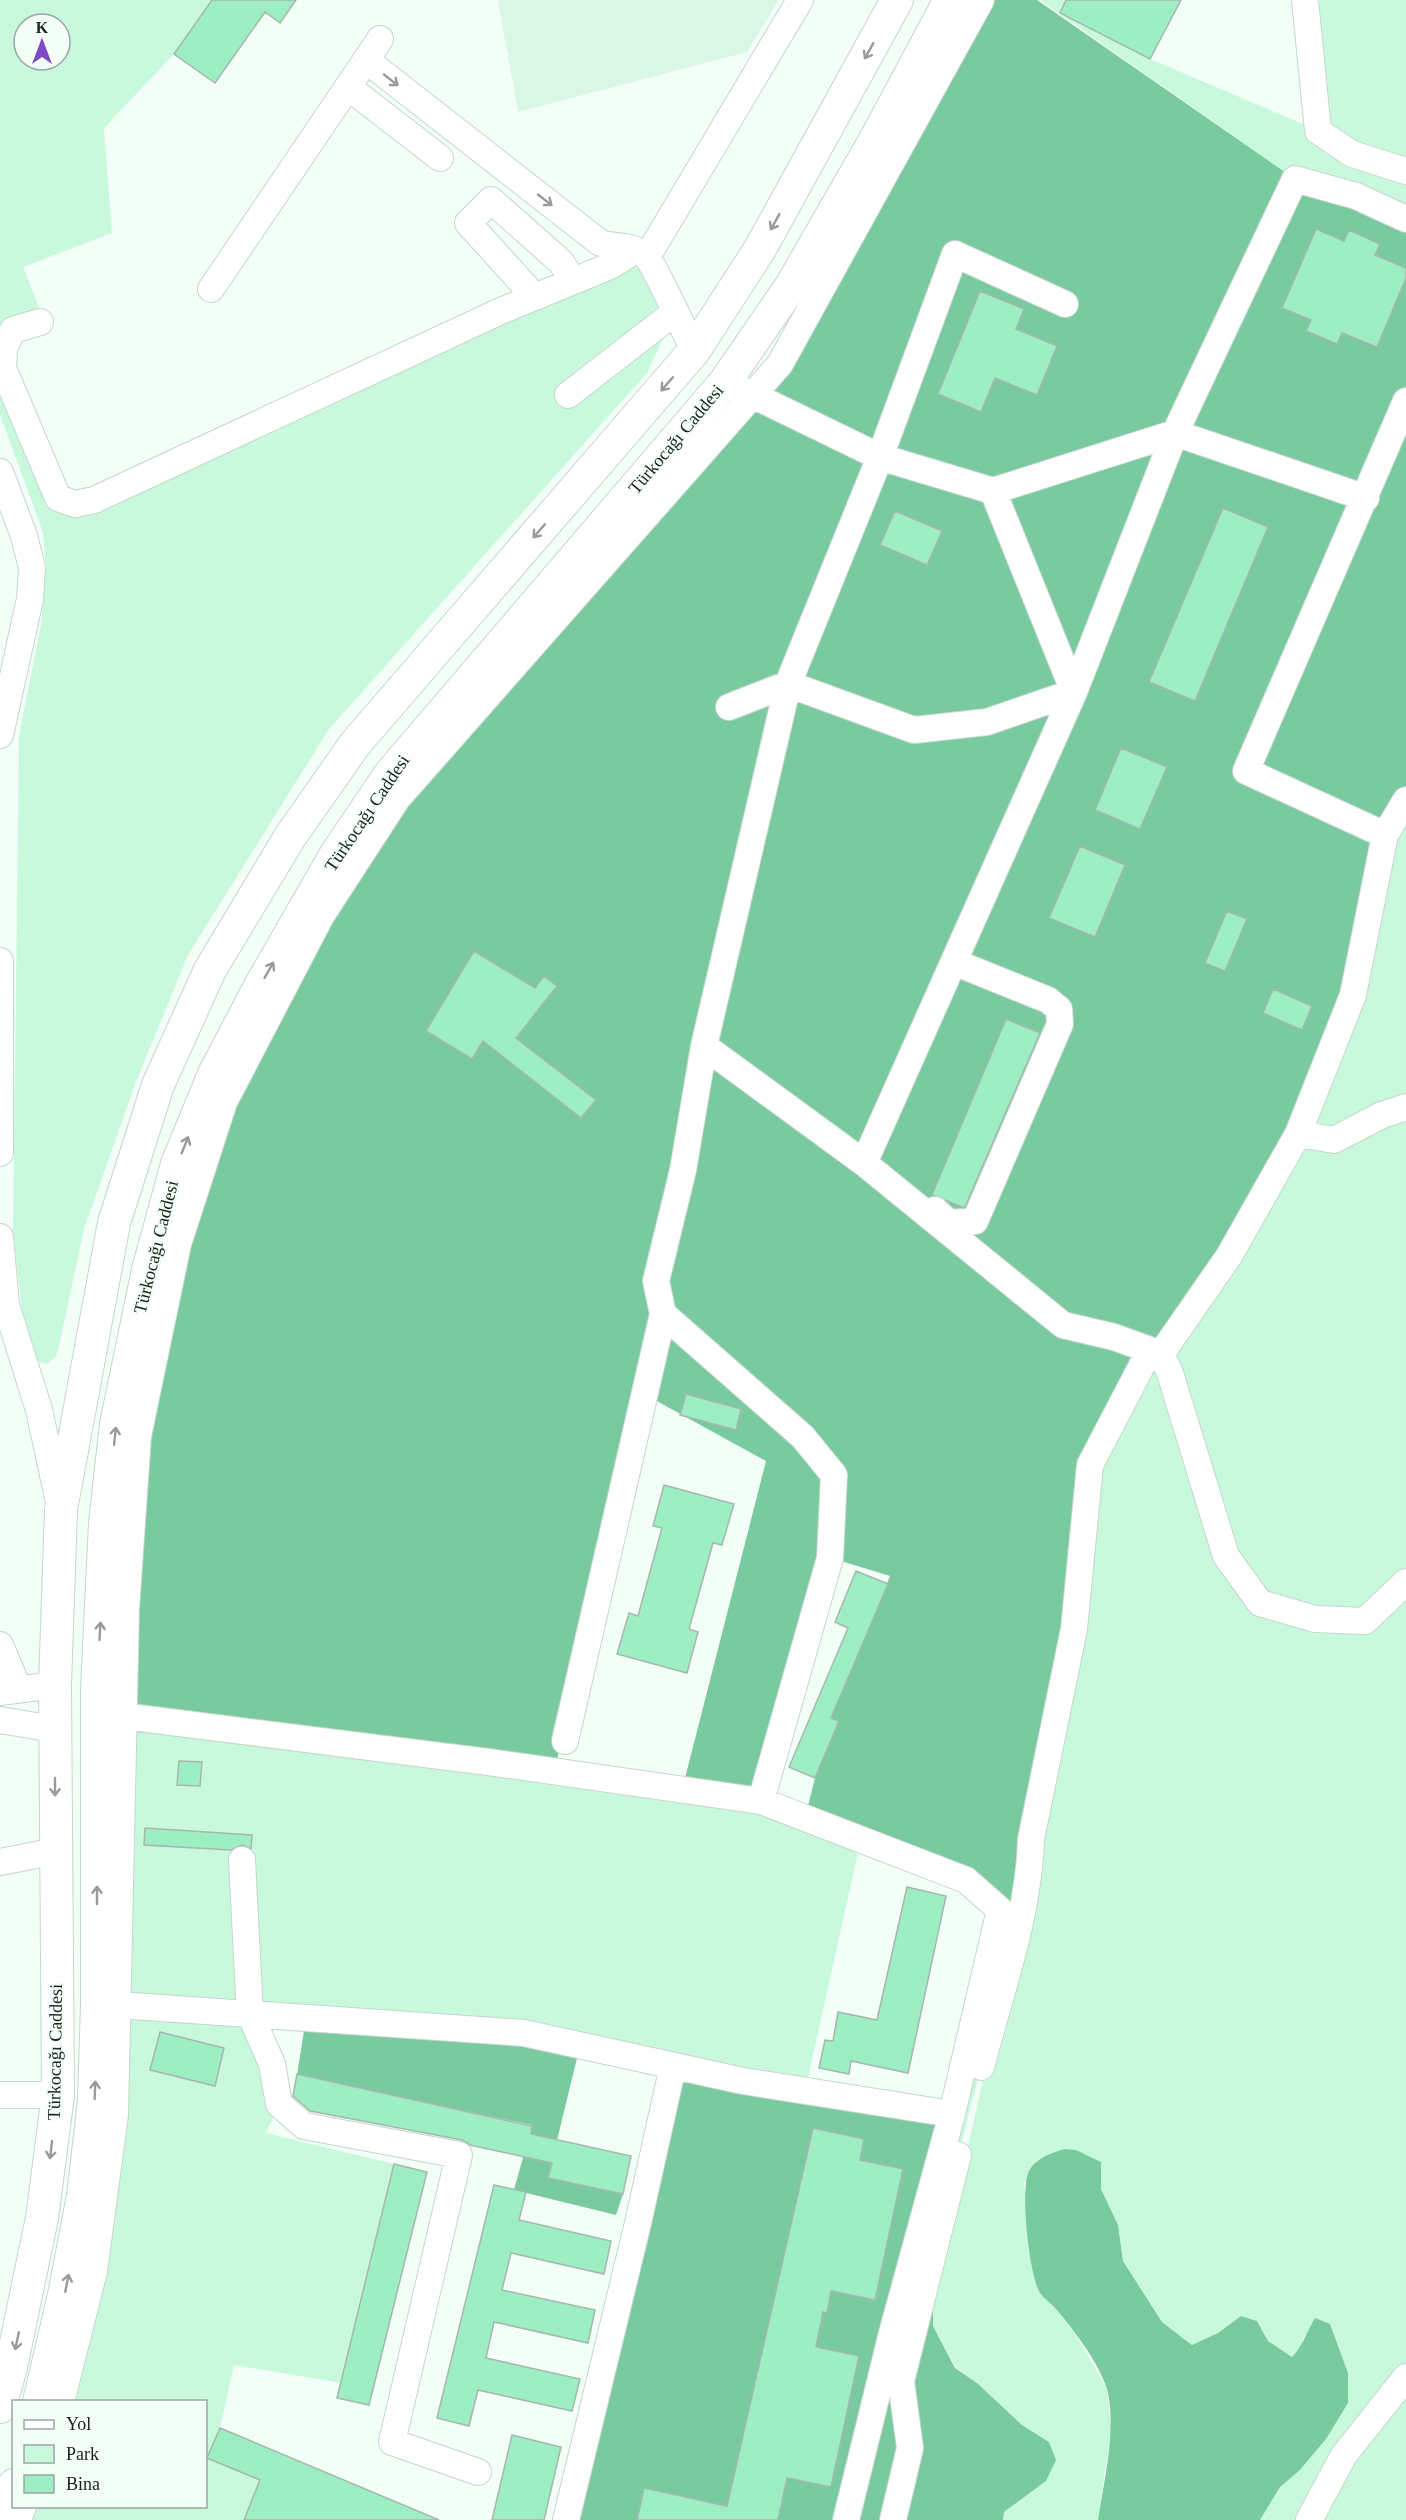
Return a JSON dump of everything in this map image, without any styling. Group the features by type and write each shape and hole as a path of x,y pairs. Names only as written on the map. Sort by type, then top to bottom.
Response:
{"main road":[{"path":"104,1712 55,1685 61,1510 114,1223 158,1085 210,970 290,837 355,744 694,351 760,249 897,0"},
{"name":"Türkocağı Caddesi","path":"39,2400 64,2295 83,2196 108,2005 104,1712 105,1523 116,1424 148,1270 177,1164 214,1074 259,988 336,854 390,774 738,388 791,286 875,140 950,0"},
{"path":"694,351 738,388"},
{"name":"Türkocağı Caddesi","path":"0,2406 11,2367 42,2218 58,2095 55,1685"},
{"path":"55,1729 104,1712"}],"street":[{"path":"40,322 14,330 4,348 3,368 58,498 75,504 94,500 535,297 610,266 634,251 800,0"},
{"path":"738,388 780,364 981,0"},
{"path":"1305,0 1318,131 1352,154 1406,171"},
{"path":"211,289 380,39"},
{"path":"366,60 598,242 634,251 675,312 694,351"},
{"path":"348,87 440,158"},
{"path":"867,1156 1074,692 1175,433 1295,179 1356,196 1406,219"},
{"path":"535,297 468,224 491,200 561,262 573,281"},
{"path":"565,1741 663,1314 656,1281 683,1170 704,1046 788,684 880,457 955,254 1065,304"},
{"path":"568,395 675,312"},
{"path":"738,388 880,457 993,491 1175,433 1366,498"},
{"path":"1385,835 1246,771 1406,401"},
{"path":"0,472 24,536 32,568 30,600 0,735"},
{"path":"993,491 1074,692"},
{"path":"729,707 788,684 914,730 987,722 1074,692"},
{"path":"893,2520 910,2448 901,2381 1023,1906 1030,1869 1031,1839 1074,1629 1090,1465 1156,1352 1229,1256 1298,1134 1353,995 1385,835 1406,800"},
{"path":"0,961 0,1153"},
{"path":"704,1046 867,1156 949,1223 975,1221 1060,1024 1059,1009 1048,1000 954,962"},
{"path":"1298,1134 1334,1140 1382,1115 1406,1107"},
{"path":"867,1156 1063,1325 1114,1337 1156,1352 1170,1373 1227,1556 1260,1603 1314,1619 1365,1621 1406,1582"},
{"path":"0,1237 6,1305 39,1410 61,1510"},
{"path":"663,1314 803,1437 834,1476 830,1558 760,1801"},
{"path":"0,1645 9,1691 55,1685"},
{"path":"104,1712 496,1763 760,1801 966,1880 1000,1910 952,2114 892,2333 846,2520"},
{"path":"0,1720 55,1729"},
{"path":"0,1862 56,1851"},
{"path":"242,1860 250,2014 272,2064 279,2104 304,2126 459,2155 392,2442 478,2472"},
{"path":"62,2400 94,2271 115,2115 108,2005 524,2033 743,2081 952,2114"},
{"path":"566,2520 638,2223 673,2066"},
{"path":"0,2095 58,2095"},
{"path":"1309,2520 1344,2454 1406,2378"}],"shaded area":[{"path":"498,0 779,0 747,52 518,112"}],"green space":[{"path":"0,0 212,0 174,54 104,128 112,233 23,267 44,319 4,348 75,504 647,257 675,312 647,373 329,729 188,955 136,1082 84,1229 57,1355 47,1364 36,1361 22,1309 13,1231 19,736 41,625 46,572 43,532 0,415"},
{"path":"981,0 1037,0 1295,179 1406,219 1406,800 1353,995 1298,1134 1090,1465 1023,1907 1000,1910 805,1818 815,1778 839,1722 831,1718 890,1576 831,1558 761,1801 682,1790 766,1461 644,1394 554,1772 124,1716 138,1436 225,1102 397,799 780,364"},
{"path":"1040,0 1066,0 1060,13 1150,59 1317,130 1305,0 1406,0 1406,219 1295,179"},
{"path":"1406,800 1406,2520 1260,2520 1280,2487 1299,2471 1348,2373 1330,2324 1304,2336 1301,2348 1292,2357 1268,2341 1257,2321 1241,2316 1218,2333 1193,2345 1162,2322 1123,2261 1118,2225 1101,2189 1101,2162 1024,2182 1040,2294 1054,2306 1076,2335 1107,2389 1111,2429 1098,2520 1003,2520 1004,2512 1046,2481 1049,2442 1022,2425 977,2383 956,2368 933,2326 933,2298 1017,1933 968,2117 918,2323 1090,1465"},
{"path":"124,1716 761,1801 861,1839 805,2091 524,2033 250,2014 279,2104 266,2133 394,2164 341,2383 234,2365 220,2428 208,2458 261,2480 244,2520 20,2520 23,2508 207,2508 207,2400 61,2400"},
{"path":"306,2018 580,2046 548,2177 623,2194 616,2215 514,2190 532,2125 297,2075"},
{"path":"673,2066 952,2114 933,2298 933,2326 955,2368 977,2383 1022,2425 1049,2442 1056,2460 1046,2481 1004,2512 1003,2520 565,2520"},
{"path":"1064,2149 1076,2150 1101,2162 1101,2189 1118,2225 1123,2261 1162,2322 1192,2345 1218,2333 1241,2316 1257,2321 1268,2341 1292,2357 1315,2318 1330,2324 1348,2373 1348,2403 1326,2439 1299,2471 1280,2487 1260,2520 1098,2520 1110,2437 1110,2404 1107,2389 1085,2347 1056,2309 1040,2293 1032,2268 1025,2211 1025,2193 1030,2169 1041,2158"}],"building":[{"path":"212,0 296,0 280,23 265,12 215,83 174,54"},
{"path":"1066,0 1181,0 1150,59 1060,13"},
{"path":"1316,229 1344,241 1349,230 1380,244 1375,255 1406,268 1406,278 1377,347 1342,333 1337,344 1306,331 1311,320 1282,308"},
{"path":"980,291 1024,309 1016,329 1057,346 1037,395 995,378 981,412 938,394"},
{"path":"1223,508 1268,527 1195,701 1149,682"},
{"path":"895,511 942,531 927,565 880,545"},
{"path":"1121,748 1167,767 1140,829 1095,810"},
{"path":"1080,846 1125,865 1095,937 1049,918"},
{"path":"1227,911 1247,919 1225,971 1205,963"},
{"path":"474,951 535,988 544,976 557,986 516,1038 596,1100 581,1118 483,1041 472,1059 426,1031"},
{"path":"1273,989 1312,1006 1302,1030 1263,1013"},
{"path":"1006,1019 1040,1033 965,1207 962,1207 932,1195"},
{"path":"686,1394 741,1409 736,1430 680,1415"},
{"path":"664,1485 734,1504 722,1545 713,1543 689,1629 698,1632 687,1673 617,1654 629,1613 638,1616 662,1528 653,1526"},
{"path":"856,1571 888,1584 831,1718 839,1721 815,1778 789,1767 848,1628 835,1622"},
{"path":"179,1761 202,1762 200,1786 177,1785"},
{"path":"145,1828 252,1835 251,1849 242,1845 231,1850 144,1845"},
{"path":"907,1887 946,1896 908,2073 851,2061 849,2074 819,2068 825,2040 833,2041 838,2012 877,2020"},
{"path":"160,2032 224,2048 215,2086 150,2070"},
{"path":"297,2074 532,2126 531,2134 631,2156 623,2194 548,2178 552,2163 470,2145 462,2140 310,2111 293,2096"},
{"path":"813,2128 864,2139 860,2160 903,2169 875,2300 831,2291 827,2313 823,2312 816,2347 859,2356 831,2487 787,2478 778,2520 637,2520 644,2488 727,2506"},
{"path":"394,2164 427,2172 369,2405 337,2398"},
{"path":"494,2185 526,2192 519,2220 611,2241 604,2274 511,2253 502,2290 595,2310 588,2343 494,2322 486,2358 580,2379 572,2411 478,2390 469,2426 437,2418"},
{"path":"220,2428 439,2520 244,2520 260,2480 207,2458"},
{"path":"512,2435 561,2447 544,2520 492,2520"}]}
